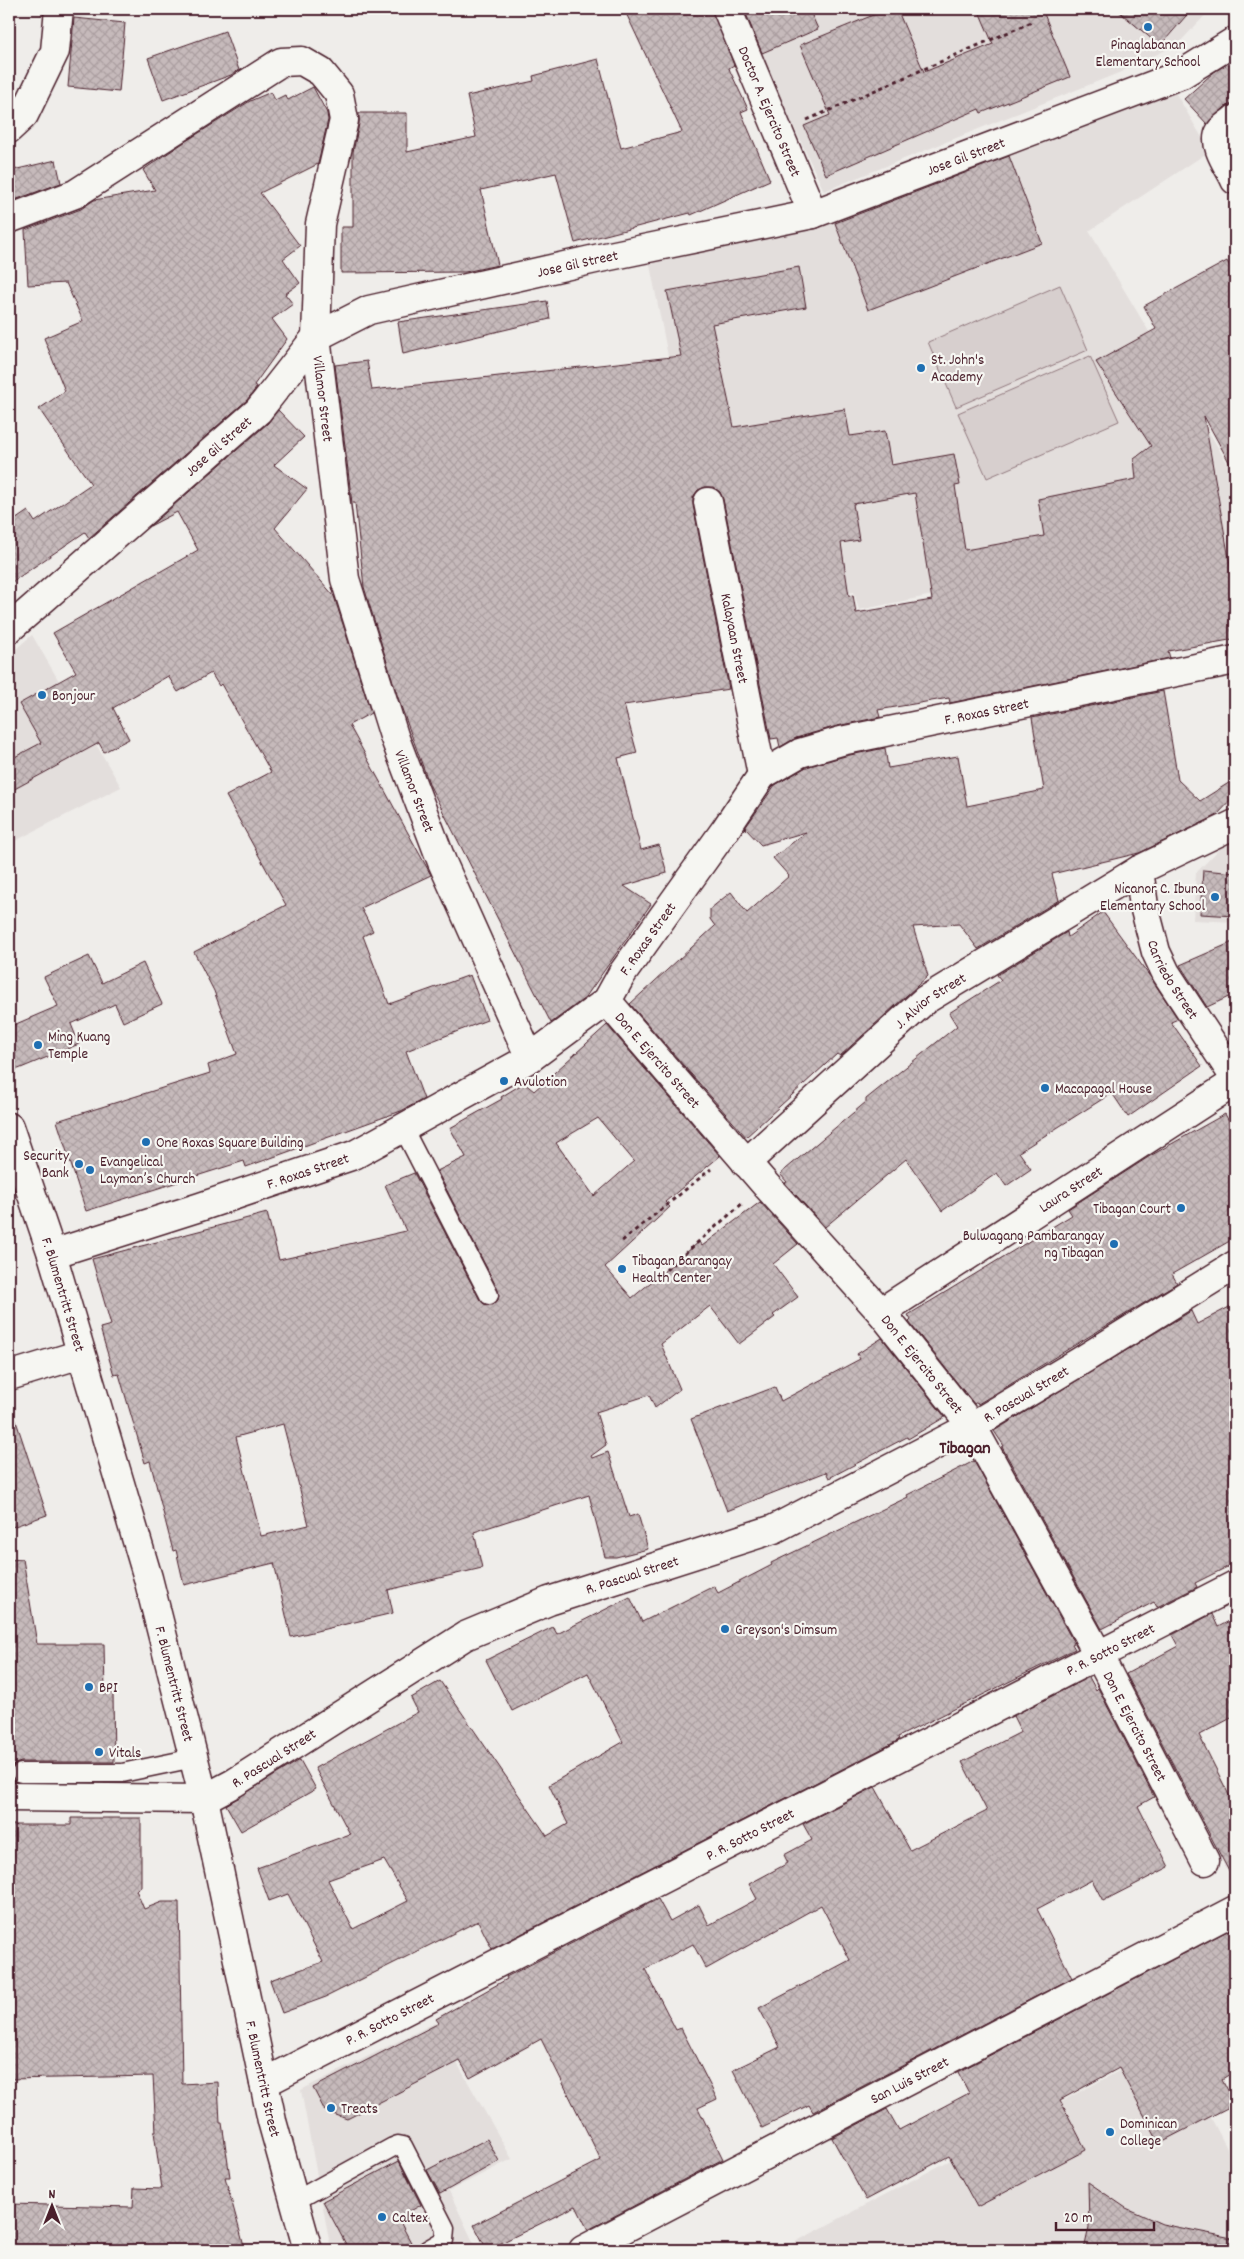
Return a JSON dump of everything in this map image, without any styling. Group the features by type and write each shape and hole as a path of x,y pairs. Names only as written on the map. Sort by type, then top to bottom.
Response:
{"street":[{"path":"9,129 24,115 55,51 59,9"},
{"name":"Doctor A. Ejercito Street","path":"727,9 813,214"},
{"name":"Jose Gil Street","path":"9,629 258,411 316,336 369,310 562,266 813,214 1182,74 1235,41"},
{"name":"Villamor Street","path":"9,219 75,194 281,62 302,61 322,72 339,94 344,120 320,224 316,336 345,579 394,736 442,862 530,1058"},
{"path":"1235,119 1220,132 1218,140 1220,149 1235,180"},
{"name":"Kalayaan Street","path":"708,502 762,775"},
{"name":"F. Roxas Street","path":"52,1254 200,1208 354,1155 530,1058 607,1001 622,974 762,775 800,753 841,741 1235,660"},
{"name":"J. Alvior Street","path":"741,1157 925,1000 1139,870 1235,824"},
{"name":"Carriedo Street","path":"1139,870 1144,906 1156,952 1166,973 1235,1080"},
{"name":"Don E. Ejercito Street","path":"607,1001 741,1157 881,1312 972,1426 1098,1654 1205,1861"},
{"name":"Laura Street","path":"881,1312 1235,1080"},
{"name":"F. Blumentritt Street","path":"9,1127 52,1254 146,1568 204,1799 264,2083 293,2202 308,2250"},
{"name":"R. Pascual Street","path":"15,1785 204,1799 234,1783 465,1636 549,1601 774,1529 972,1426 1235,1265"},
{"path":"9,1376 82,1354"},
{"name":"P. R. Sotto Street","path":"264,2083 1235,1585"},
{"name":"San Luis Street","path":"583,2250 1235,1910"}],"lane":[{"path":"403,1128 489,1295"},
{"path":"15,1785 122,1773 194,1758"},
{"path":"293,2202 393,2147 403,2146 445,2228 444,2240 426,2250"}],"path":[{"path":"779,133 1034,21"},
{"path":"622,1242 741,1157"},
{"path":"660,1275 765,1184"}],"shaded area":[{"path":"739,9 1211,9 1178,44 1121,72 824,191"},
{"name":"St. John's Academy","path":"1172,87 1210,151 1089,231 1235,476 1235,533 859,610 854,592 744,612 722,490 695,493 649,260"},
{"path":"1060,285 1088,350 956,407 928,342"},
{"path":"1090,356 1119,421 987,478 958,413"},
{"path":"32,635 121,787 9,844 9,655"},
{"name":"Nicanor C. Ibuna Elementary School","path":"1232,836 1235,837 1235,922 1193,920 1196,873"},
{"path":"434,2023 512,2159 449,2191 477,2250 331,2250 301,2090"},
{"name":"Dominican College","path":"1172,2043 1235,2164 1235,2250 780,2250"}],"building":[{"path":"624,9 712,9 734,65 729,68 730,71 748,109 741,112 770,180 691,215 690,213 575,243 556,173 481,190 498,265 465,272 341,273 341,227 353,227 353,152 359,124 359,113 407,113 407,152 476,137 467,96 534,81 533,76 598,59 621,148 682,132"},
{"path":"744,9 809,9 818,29 762,53"},
{"path":"888,9 897,9 924,72 993,44 978,9 1042,9 1070,77 981,113 979,109 826,175 804,126 830,115 800,45"},
{"path":"1116,9 1192,9 1160,46"},
{"path":"74,18 125,23 119,92 68,87"},
{"path":"225,31 239,70 231,75 163,100 148,58"},
{"path":"1235,59 1235,104 1225,107 1207,124 1184,99 1214,72"},
{"path":"313,87 327,113 328,120 318,164 260,193 300,246 283,259 300,283 285,294 293,304 272,319 287,339 254,385 257,387 247,400 89,538 85,532 9,584 9,524 28,511 35,522 91,484 39,409 65,391 44,338 83,321 66,283 28,285 25,230 81,209 94,200 155,190 143,170 186,141 250,101 271,92 275,100 285,95 288,100"},
{"path":"1009,156 1042,243 868,310 835,223"},
{"path":"56,160 61,183 9,202 9,171"},
{"path":"1227,261 1235,276 1235,473 1204,416 1235,593 1235,639 1168,651 1170,658 950,703 949,698 878,710 880,717 837,726 796,738 780,747 778,738 771,739 723,499 720,492 713,487 705,487 698,490 693,497 693,505 729,689 624,705 637,753 618,758 641,850 659,845 667,873 624,886 651,904 585,998 551,1023 430,786 398,698 364,587 355,503 352,503 335,365 367,361 372,390 681,356 667,291 799,267 806,307 712,324 734,427 845,409 850,436 885,431 891,465 954,454 960,485 955,486 965,550 1044,536 1038,499 1136,479 1134,459 1151,446 1096,362 1156,329 1144,306","holes":["915,493 932,600 856,613 853,595 849,596 841,543 859,540 853,504"]},
{"path":"547,301 550,319 403,354 398,322"},
{"path":"278,410 304,437 274,465 307,489 275,528 334,596 371,713 349,725 431,875 361,908 373,931 363,936 389,1004 470,975 487,1020 406,1051 424,1099 401,1111 246,1167 244,1161 86,1211 57,1121 210,1073 208,1065 237,1054 214,991 194,952 286,905 226,796 271,772 221,684 219,686 211,673 178,692 168,676 113,708 129,739 104,752 99,743 9,792 9,760 41,743 19,704 76,672 53,633 198,550 177,512 150,526 268,423"},
{"path":"1163,691 1178,780 1200,801 1235,779 1235,796 1216,816 1139,853 1052,874 1059,900 978,949 959,924 913,927 928,976 840,1056 837,1054 746,1137 630,1004 715,926 710,919 710,909 731,892 747,913 789,876 773,858 806,832 761,845 745,828 775,785 806,767 845,756 885,748 888,768 958,756 967,806 1044,790 1032,718"},
{"path":"1203,870 1235,873 1235,916 1200,914"},
{"path":"1103,912 1178,1019 1171,1022 1202,1066 1128,1117 1112,1093 1019,1152 1031,1169 1006,1186 997,1173 942,1211 906,1159 825,1227 785,1183 787,1182 780,1174 866,1102 866,1099 957,1026 949,1013 1001,980 997,975 1067,932 1068,937"},
{"path":"1235,941 1235,994 1207,1007 1180,965"},
{"path":"89,956 102,983 143,963 162,1004 123,1022 115,1004 71,1024 79,1044 16,1070 9,1052 9,1027 58,1006 44,977"},
{"path":"607,1025 720,1156 665,1202 670,1207 605,1267 632,1298 699,1242 702,1246 760,1202 798,1244 773,1264 798,1297 773,1315 775,1317 739,1344 710,1306 661,1344 680,1389 655,1408 649,1395 596,1412 606,1445 591,1456 592,1458 608,1452 629,1517 638,1514 648,1549 616,1557 605,1557 589,1495 474,1532 482,1568 388,1590 393,1613 291,1637 274,1563 184,1585 176,1550 173,1551 150,1461 145,1463 119,1374 114,1375 100,1328 111,1325 92,1259 267,1213 279,1260 406,1231 385,1185 414,1173 480,1300 484,1304 493,1305 498,1300 498,1290 437,1171 466,1157 450,1128 502,1099 501,1097 524,1083 534,1091","holes":["598,1118 634,1161 594,1196 556,1143","283,1424 309,1525 261,1536 236,1437"]},
{"path":"1225,1114 1235,1132 1235,1238 1172,1274 1177,1283 978,1404 977,1402 974,1404 909,1322 911,1320 908,1315 1072,1215 1068,1209 1150,1156"},
{"path":"1235,1304 1235,1563 1195,1583 1197,1587 1157,1607 1154,1602 1102,1629 1002,1447 1004,1446 994,1431 1191,1311 1197,1324"},
{"path":"882,1338 945,1417 908,1439 907,1437 829,1478 826,1472 727,1511 691,1419 775,1387 781,1401 860,1359 857,1354"},
{"path":"14,1415 47,1515 9,1528 9,1416"},
{"path":"974,1461 1074,1643 1072,1644 1075,1649 898,1737 899,1740 492,1949 478,1921 326,1997 282,2013 270,1980 323,1962 288,1894 269,1901 257,1868 350,1834 315,1768 418,1712 411,1698 440,1681 547,1836 568,1824 549,1785 623,1742 588,1673 512,1711 486,1660 553,1627 557,1634 630,1597 642,1622 714,1586 718,1593 772,1565 771,1563 908,1497 907,1495","holes":["384,1860 408,1901 353,1929 328,1880"]},
{"path":"23,1559 37,1644 104,1644 105,1694 113,1693 114,1762 21,1762 15,1764 9,1770 9,1560"},
{"path":"1212,1614 1218,1627 1235,1618 1235,1716 1199,1735 1235,1807 1235,1883 1126,1674 1178,1646 1172,1635"},
{"path":"1089,1677 1096,1690 1098,1688 1154,1797 1138,1806 1169,1867 1103,1901 1092,1880 1037,1909 1072,1978 813,2112 809,2105 762,2128 733,2070 780,2047 759,2008 850,1960 821,1905 706,1969 693,1944 645,1969 676,2030 681,2028 717,2099 698,2108 723,2159 588,2230 576,2206 487,2250 474,2225 601,2160 541,2039 470,2078 460,2061 347,2119 325,2111 313,2088 439,2023 436,2019 507,1979 506,1977 658,1899 670,1921 699,1905 709,1925 757,1899 749,1884 788,1863 784,1855 812,1840 803,1824 875,1787 910,1850 987,1811 962,1762 1021,1732 1013,1716"},
{"path":"300,1760 316,1789 241,1831 226,1805"},
{"path":"71,1818 141,1818 141,1887 136,1890 144,1909 162,1902 179,1902 182,2084 218,2082 220,2123 222,2123 230,2177 225,2177 245,2250 9,2250 9,2204 133,2207 134,2188 162,2189 154,2132 156,2132 153,2076 9,2079 9,1825 71,1825"},
{"path":"1235,1927 1235,2071 1222,2079 1235,2104 1159,2143 1119,2068 1060,2100 1086,2150 977,2207 949,2156 866,2200 832,2138 887,2109 899,2130 969,2093 958,2072"},
{"path":"487,2139 499,2161 440,2194 427,2170"},
{"name":"Caltex","path":"399,2161 421,2205 398,2218 415,2250 349,2250 323,2201"},
{"path":"1088,2182 1126,2208 1162,2224 1232,2238 1231,2250 1084,2250 1089,2227"}],"place":[{"name":"Pinaglabanan Elementary School","path":"1148,27"},
{"name":"St. John's Academy","path":"921,368"},
{"name":"Bonjour","path":"42,695"},
{"name":"Nicanor C. Ibuna Elementary School","path":"1215,897"},
{"name":"Ming Kuang Temple","path":"38,1045"},
{"name":"Avulotion","path":"504,1081"},
{"name":"Macapagal House","path":"1045,1088"},
{"name":"One Roxas Square Building","path":"146,1142"},
{"name":"Security Bank","path":"79,1164"},
{"name":"Evangelical Layman’s Church","path":"90,1170"},
{"name":"Tibagan Court","path":"1181,1208"},
{"name":"Bulwagang Pambarangay ng Tibagan","path":"1114,1244"},
{"name":"Tibagan Barangay Health Center","path":"622,1269"},
{"name":"Greyson's Dimsum","path":"725,1629"},
{"name":"BPI","path":"89,1687"},
{"name":"Vitals","path":"99,1752"},
{"name":"Treats","path":"331,2108"},
{"name":"Dominican College","path":"1110,2132"},
{"name":"Caltex","path":"382,2217"}],"district":[{"name":"Tibagan","path":"965,1447"}]}
